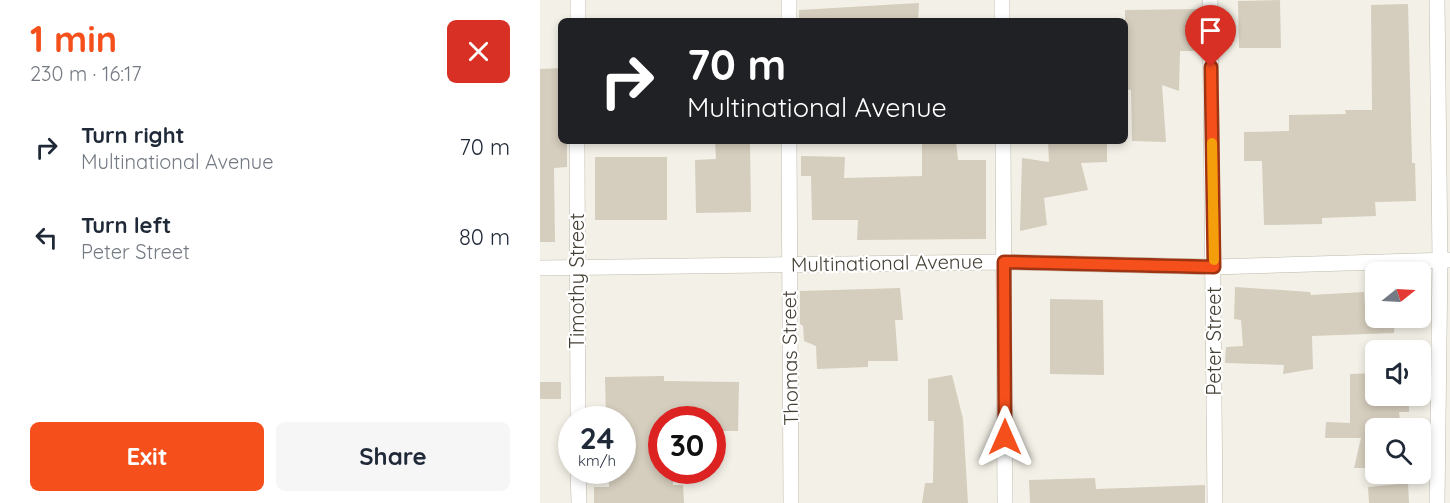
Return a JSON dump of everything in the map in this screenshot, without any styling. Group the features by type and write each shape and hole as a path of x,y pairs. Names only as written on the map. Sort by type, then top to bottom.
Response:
{"street":[{"path":"578,0 578,18"},
{"path":"789,0 789,18"},
{"path":"1002,0 1002,18"},
{"name":"Peter Street","path":"1210,0 1215,503"},
{"path":"1437,0 1445,260 1437,503"},
{"name":"Timothy Street","path":"577,144 578,406"},
{"name":"Thomas Street","path":"789,144 791,503"},
{"path":"1003,144 1005,503"},
{"name":"Multinational Avenue","path":"540,268 1004,262 1214,267 1445,260"},
{"path":"578,484 579,503"}],"building":[{"path":"1280,0 1281,48 1239,48 1238,1"},
{"path":"919,3 918,18 799,18 799,10"},
{"path":"1408,4 1412,163 1415,163 1416,201 1375,202 1376,216 1322,218 1322,224 1264,225 1262,161 1244,161 1244,132 1289,131 1289,115 1346,114 1345,110 1372,110 1371,5"},
{"path":"1200,9 1201,51 1180,51 1179,91 1162,85 1166,142 1132,141 1131,90 1128,90 1128,18 1125,18 1125,10"},
{"path":"558,68 558,144 567,144 567,167 554,168 555,242 540,242 540,69"},
{"path":"715,144 750,144 751,212 696,213 695,160 716,159"},
{"path":"922,144 956,144 958,160 986,160 986,239 857,240 858,220 812,220 811,176 801,176 801,156 845,157 844,178 922,176"},
{"path":"1048,144 1107,144 1107,162 1081,163 1088,190 1044,198 1047,225 1020,231 1022,158 1049,162"},
{"path":"595,157 667,157 667,220 595,220"},
{"path":"1235,287 1310,292 1311,295 1364,292 1365,328 1394,328 1394,333 1312,336 1313,369 1283,374 1284,365 1225,363 1226,347 1243,346 1241,320 1234,319"},
{"path":"900,288 903,320 895,320 898,361 868,361 868,367 817,369 816,346 804,341 803,326 800,324 800,291"},
{"path":"1050,299 1103,300 1104,375 1050,374"},
{"path":"1365,373 1365,406 1409,406 1409,412 1399,412 1400,418 1365,418 1365,468 1354,468 1361,438 1325,438 1326,422 1350,423 1350,374"},
{"path":"952,375 963,419 968,503 922,503 925,483 933,483 934,421 928,421 928,379"},
{"path":"664,376 664,381 739,382 738,431 726,431 726,406 648,406 648,484 683,485 684,503 594,503 594,487 609,487 609,484 636,484 636,406 606,406 605,377"},
{"path":"540,382 561,382 561,399 540,399"},
{"path":"1095,478 1096,489 1205,485 1205,503 1030,503 1029,480"},
{"path":"1408,484 1409,503 1369,503 1368,487"}],"slow traffic":[{"path":"1212,143 1214,260"}],"route":[{"path":"1005,437 1004,262 1214,267 1211,67"}]}
